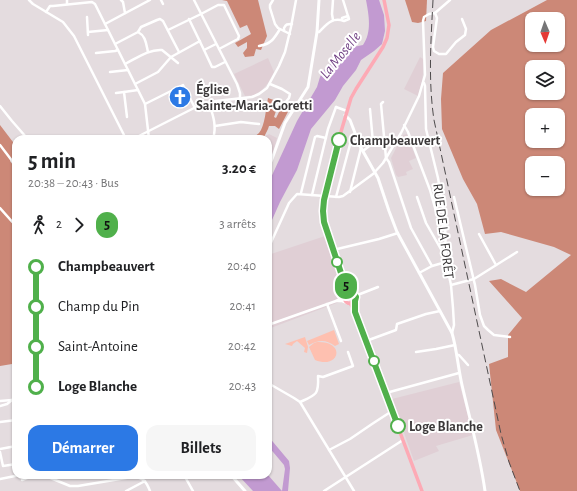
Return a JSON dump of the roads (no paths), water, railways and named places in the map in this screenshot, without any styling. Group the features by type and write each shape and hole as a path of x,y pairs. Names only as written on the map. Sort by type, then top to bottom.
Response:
{"main road":[{"path":"384,0 389,25 387,38 383,47 351,98 335,152 325,196 323,206 324,222 345,285 345,301 355,312 422,491"},
{"path":"345,285 355,296 355,312"},
{"path":"345,295 351,292"},
{"path":"348,303 355,301"}],"street":[{"path":"29,0 63,22 74,36 123,134"},
{"path":"122,0 125,13"},
{"path":"105,24 149,0"},
{"path":"161,0 163,4"},
{"path":"194,0 237,84 240,98"},
{"path":"273,0 270,8 275,24 284,32 290,34"},
{"path":"142,135 209,102 252,97 267,88 282,59 290,34 296,0"},
{"path":"272,159 285,123 308,87 319,0"},
{"path":"333,0 333,20"},
{"path":"316,32 319,32 333,20 342,20 342,18 348,16 343,0"},
{"path":"272,240 289,203 297,194 336,197 343,196 375,172 386,158 419,96 425,75 424,17 435,13 450,0"},
{"path":"46,12 50,6 94,3 145,104 149,135"},
{"path":"168,30 218,5 224,5 239,36 238,39 219,49"},
{"path":"435,13 437,18 433,47 434,51 439,54 446,54 456,42 465,35 466,29 462,19"},
{"path":"87,18 88,34 108,30"},
{"path":"115,44 138,32 141,27 160,19 163,21 179,52"},
{"path":"189,20 212,67 225,62"},
{"path":"284,32 285,25 292,24"},
{"path":"259,46 270,43 280,29"},
{"path":"138,32 142,34 148,52"},
{"path":"135,84 158,72 171,57 200,41"},
{"path":"204,50 216,44"},
{"path":"96,53 118,50"},
{"path":"125,64 150,51 162,50 178,63"},
{"path":"110,72 128,70"},
{"name":"RUE DE LA FORÊT","path":"423,82 425,86 426,129 438,178 445,220 444,229 446,262 451,285 453,308 454,325 452,333"},
{"path":"270,84 290,94 285,103"},
{"path":"145,104 183,85 195,108"},
{"path":"116,93 138,90"},
{"path":"124,92 127,116"},
{"path":"209,102 215,126 214,135"},
{"path":"383,102 381,104 386,158 389,162 411,228 432,266"},
{"path":"0,106 24,135"},
{"path":"312,195 326,138 336,107 346,113 350,120 362,149 381,186 398,233 452,333 459,373 481,462 485,491"},
{"path":"350,192 362,149 372,143 370,109"},
{"path":"215,126 241,122 259,124"},
{"path":"404,125 430,190 437,215 444,229"},
{"path":"336,197 352,137 356,134"},
{"path":"301,194 316,137 326,138"},
{"path":"0,145 12,161"},
{"path":"417,197 428,228 446,258"},
{"path":"454,197 474,279 480,315 484,326 494,335 510,337"},
{"path":"0,208 12,222"},
{"path":"333,250 398,233"},
{"path":"479,234 496,265"},
{"path":"451,285 474,279 516,252"},
{"path":"419,272 446,262"},
{"path":"355,296 378,287"},
{"path":"272,324 336,301 345,295"},
{"path":"336,301 348,303"},
{"path":"327,304 340,341"},
{"path":"366,341 396,330 397,324 440,311"},
{"path":"416,352 455,344"},
{"path":"300,402 317,392 318,376 323,377 353,366 348,352"},
{"path":"456,354 468,365"},
{"path":"386,393 459,373"},
{"path":"272,385 300,402 354,491"},
{"path":"0,401 12,400"},
{"path":"0,406 8,404 12,400"},
{"path":"329,450 350,439 392,411"},
{"path":"0,422 12,420"},
{"path":"324,491 403,440"},
{"path":"0,449 12,447"},
{"path":"0,452 3,466 12,465"},
{"path":"0,479 12,477"},
{"path":"53,479 70,486 78,486 120,479"},
{"path":"142,479 148,485 150,491"},
{"path":"186,479 193,491"},
{"path":"234,479 245,491"},
{"path":"126,491 145,481"}],"railway":[{"path":"433,0 431,90 434,120 501,434 509,462 520,491"}],"place":[{"name":"Église Sainte-Maria-Goretti","path":"180,97"},
{"name":"Champbeauvert","path":"339,140"},
{"name":"Loge Blanche","path":"398,426"}],"water label":[{"name":"La Moselle","path":"340,55"}]}
